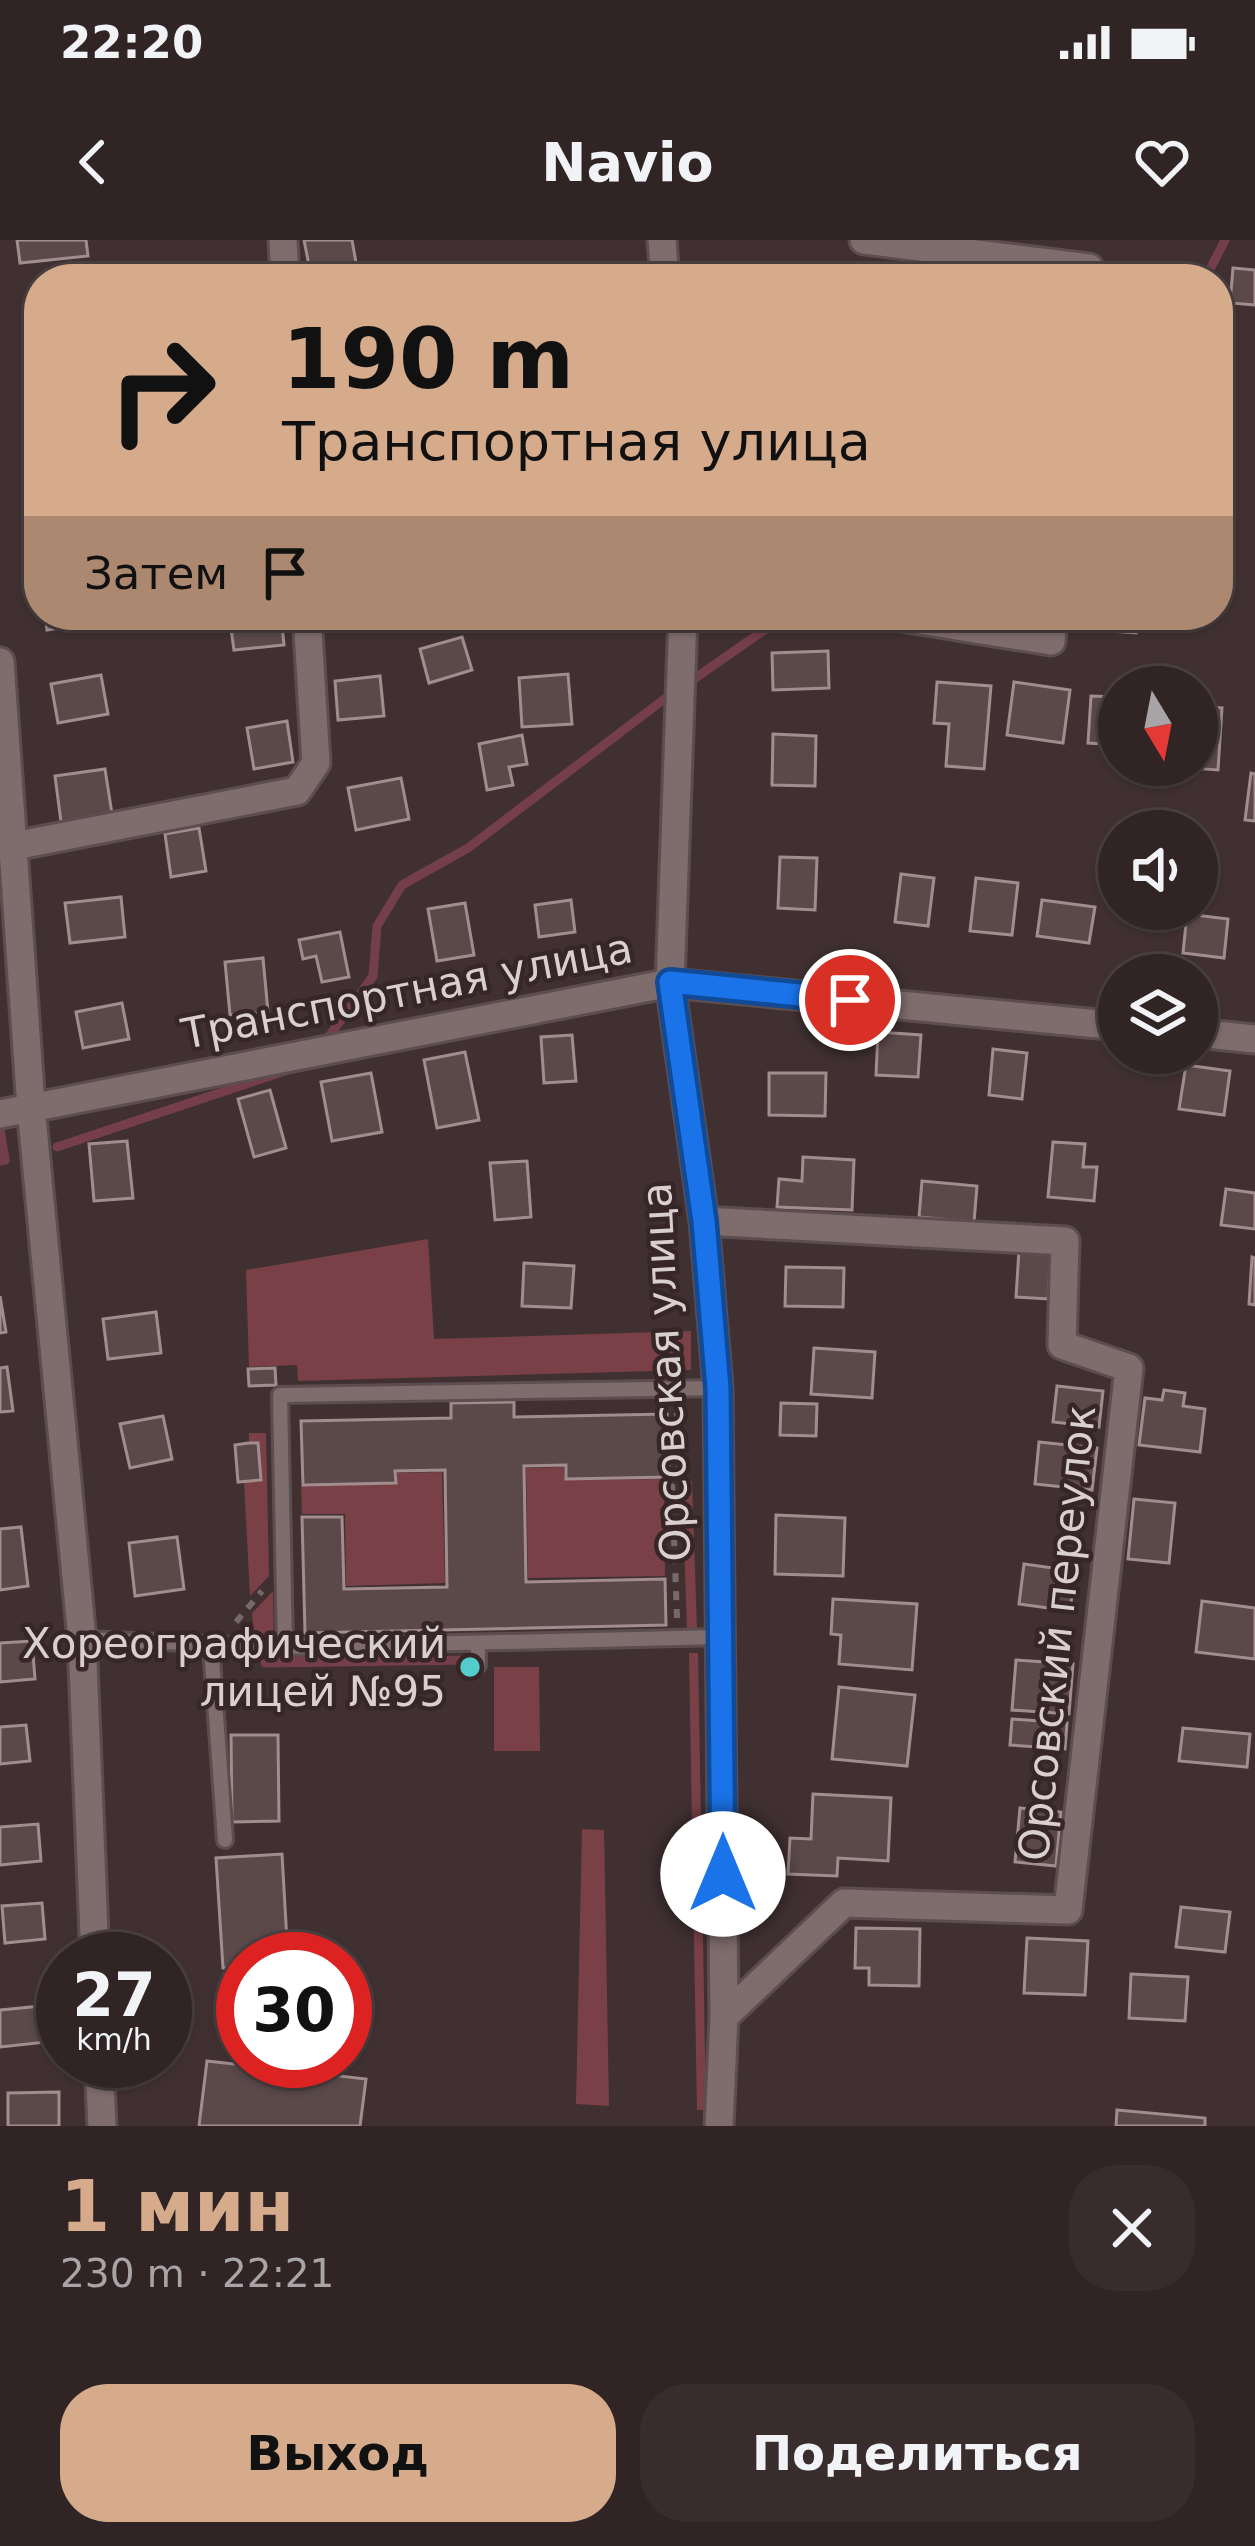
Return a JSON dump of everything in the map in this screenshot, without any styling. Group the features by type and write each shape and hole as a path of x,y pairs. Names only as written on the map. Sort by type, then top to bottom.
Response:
{"street":[{"path":"864,240 1057,264"},
{"path":"14,846 297,791 316,763 308,630"},
{"name":"Орсовская улица","path":"682,630 670,982 704,1221 718,1388 724,2017 719,2126"},
{"path":"982,630 1051,641 1052,630"},
{"path":"0,662 31,1107 82,1640 94,1932"},
{"name":"Транспортная улица","path":"0,1114 670,982 1098,1024"},
{"path":"1218,1035 1255,1039"},
{"name":"Орсовский переулок","path":"704,1221 1065,1241 1062,1346 1129,1368 1068,1910 844,1903 724,2017"},
{"path":"100,2088 102,2126"}],"lane":[{"path":"285,1647 280,1395 718,1388"},
{"path":"82,1640 285,1647 722,1636"},
{"path":"478,1644 478,1665"},
{"path":"213,1646 225,1840"}],"path":[{"path":"676,1387 679,1472 672,1485 678,1640"},
{"path":"213,1646 284,1565"}],"shaded area":[{"path":"428,1239 434,1339 691,1331 691,1370 298,1381 297,1365 249,1367 246,1270"},
{"path":"249,1433 266,1433 269,1576 250,1596 244,1482 261,1480 258,1443 249,1443"},
{"path":"564,1467 565,1480 664,1479 665,1576 528,1578 526,1468"},
{"path":"442,1472 445,1583 346,1586 345,1514 302,1514 301,1486 396,1484 397,1473"},
{"path":"682,1481 692,1481 697,1630 687,1630"},
{"path":"273,1591 274,1642 255,1642 252,1613"},
{"path":"443,1650 443,1655 292,1658 291,1653"},
{"path":"689,1653 698,1653 706,2110 697,2110"},
{"path":"494,1667 539,1667 540,1751 494,1751"},
{"path":"582,1829 604,1830 609,2106 576,2104"}],"building":[{"path":"17,240 86,240 88,256 20,263"},
{"path":"304,240 352,240 356,264 309,264"},
{"path":"1233,268 1255,270 1255,305 1233,303"},
{"path":"231,630 282,630 284,645 234,650"},
{"path":"462,637 472,670 429,683 420,649"},
{"path":"828,651 829,688 773,690 772,653"},
{"path":"568,674 572,724 522,727 519,678"},
{"path":"101,675 108,714 58,723 51,684"},
{"path":"380,676 384,716 338,720 335,681"},
{"path":"937,682 991,686 984,769 946,766 949,724 934,723"},
{"path":"1014,682 1070,690 1063,743 1007,735"},
{"path":"1091,696 1098,696 1098,744 1088,743"},
{"path":"1218,708 1222,708 1218,770"},
{"path":"287,721 293,762 254,769 247,728"},
{"path":"773,734 816,736 815,786 772,785"},
{"path":"522,735 527,764 509,767 513,785 487,790 479,744"},
{"path":"105,769 112,814 61,822 55,776"},
{"path":"1251,773 1255,774 1255,821 1245,820"},
{"path":"401,778 409,819 356,830 348,788"},
{"path":"199,828 206,871 171,877 165,834"},
{"path":"780,857 817,858 815,910 778,908"},
{"path":"901,874 934,878 928,926 895,922"},
{"path":"976,878 1018,883 1012,935 970,931"},
{"path":"121,897 125,937 70,943 65,903"},
{"path":"571,900 575,932 539,937 535,905"},
{"path":"1042,900 1095,907 1089,943 1037,936"},
{"path":"465,903 474,955 437,961 428,909"},
{"path":"1218,918 1228,919 1224,958 1183,953 1185,930 1218,930"},
{"path":"340,932 349,977 322,982 316,956 303,959 299,940"},
{"path":"263,958 268,1012 230,1015 225,962"},
{"path":"122,1003 129,1039 83,1048 76,1012"},
{"path":"878,1032 921,1035 918,1077 876,1075"},
{"path":"572,1035 576,1081 544,1083 541,1037"},
{"path":"993,1049 1027,1053 1022,1099 989,1095"},
{"path":"465,1052 479,1120 437,1128 424,1060"},
{"path":"1230,1071 1224,1115 1179,1109 1185,1074"},
{"path":"371,1073 382,1132 332,1141 321,1082"},
{"path":"769,1073 826,1073 825,1116 769,1115"},
{"path":"270,1090 286,1148 254,1157 238,1099"},
{"path":"127,1141 133,1198 94,1201 89,1144"},
{"path":"1053,1142 1085,1144 1083,1167 1097,1167 1094,1201 1048,1197"},
{"path":"803,1157 854,1160 852,1210 777,1207 779,1179 802,1181"},
{"path":"527,1161 531,1217 495,1220 490,1163"},
{"path":"922,1181 977,1186 974,1222 919,1217"},
{"path":"1226,1189 1255,1193 1255,1229 1221,1225"},
{"path":"1019,1250 1051,1252 1048,1299 1016,1297"},
{"path":"1255,1258 1255,1305 1249,1304"},
{"path":"524,1263 574,1266 571,1308 522,1306"},
{"path":"786,1267 844,1268 843,1307 785,1306"},
{"path":"0,1296 6,1332 0,1333"},
{"path":"156,1312 161,1353 108,1359 103,1319"},
{"path":"814,1348 875,1352 872,1398 811,1394"},
{"path":"7,1367 13,1411 0,1412 0,1368"},
{"path":"275,1368 276,1385 249,1386 248,1369"},
{"path":"1057,1386 1103,1391 1099,1427 1053,1422"},
{"path":"1164,1390 1185,1393 1183,1406 1205,1409 1200,1452 1139,1445 1145,1398 1162,1400"},
{"path":"514,1402 514,1417 667,1414 669,1477 566,1479 566,1465 524,1466 526,1582 665,1579 666,1625 305,1633 302,1517 342,1517 344,1589 447,1587 445,1470 395,1471 396,1483 303,1485 301,1421 451,1418 451,1403"},
{"path":"781,1403 817,1404 816,1436 780,1435"},
{"path":"163,1416 172,1459 130,1468 120,1424"},
{"path":"1039,1442 1097,1448 1092,1490 1035,1484"},
{"path":"258,1443 261,1480 238,1482 235,1445"},
{"path":"1134,1499 1175,1503 1169,1563 1128,1559"},
{"path":"776,1515 845,1518 843,1576 775,1574"},
{"path":"21,1527 28,1586 0,1590 0,1529"},
{"path":"177,1537 184,1589 135,1596 129,1543"},
{"path":"1024,1564 1075,1571 1070,1611 1019,1604"},
{"path":"833,1599 917,1604 912,1670 839,1664 841,1635 831,1634"},
{"path":"1202,1601 1255,1608 1255,1659 1196,1652"},
{"path":"32,1641 35,1679 0,1682 0,1643"},
{"path":"1016,1660 1073,1664 1069,1714 1012,1710"},
{"path":"839,1687 915,1695 907,1766 832,1759"},
{"path":"1012,1719 1067,1723 1065,1749 1010,1745"},
{"path":"26,1725 30,1761 0,1764 0,1727"},
{"path":"1183,1728 1250,1734 1247,1767 1179,1761"},
{"path":"231,1735 278,1735 279,1821 232,1822"},
{"path":"813,1794 891,1798 888,1861 838,1858 837,1876 788,1874 790,1838 811,1839"},
{"path":"1020,1808 1061,1812 1056,1866 1015,1862"},
{"path":"38,1824 41,1861 0,1865 0,1827"},
{"path":"282,1854 286,1932 221,1932 216,1858"},
{"path":"42,1903 44,1932 36,1932 36,1940 5,1943 2,1906"},
{"path":"1181,1907 1230,1912 1225,1952 1176,1947"},
{"path":"856,1928 920,1929 919,1986 869,1985 869,1968 855,1968"},
{"path":"1027,1938 1088,1941 1085,1995 1024,1993"},
{"path":"1131,1974 1188,1977 1185,2021 1129,2018"},
{"path":"36,2007 36,2043 0,2047 0,2010"},
{"path":"207,2061 216,2062 216,2088 365,2088 360,2126 199,2126"},
{"path":"59,2092 59,2126 8,2126 8,2093"},
{"path":"1117,2110 1205,2118 1205,2126 1116,2126"}],"waterway":[{"path":"1213,264 1225,240"},
{"path":"691,681 764,630"},
{"path":"322,1046 373,976 377,926 402,885 468,848 667,697"},
{"path":"57,1147 285,1071"},
{"path":"0,1130 5,1160 0,1161"},
{"path":"265,1663 470,1660"}],"place":[{"name":"Хореографический лицей №95","path":"470,1667"}],"route":[{"path":"723,1874 718,1388 704,1221 670,982 850,1000"}]}
